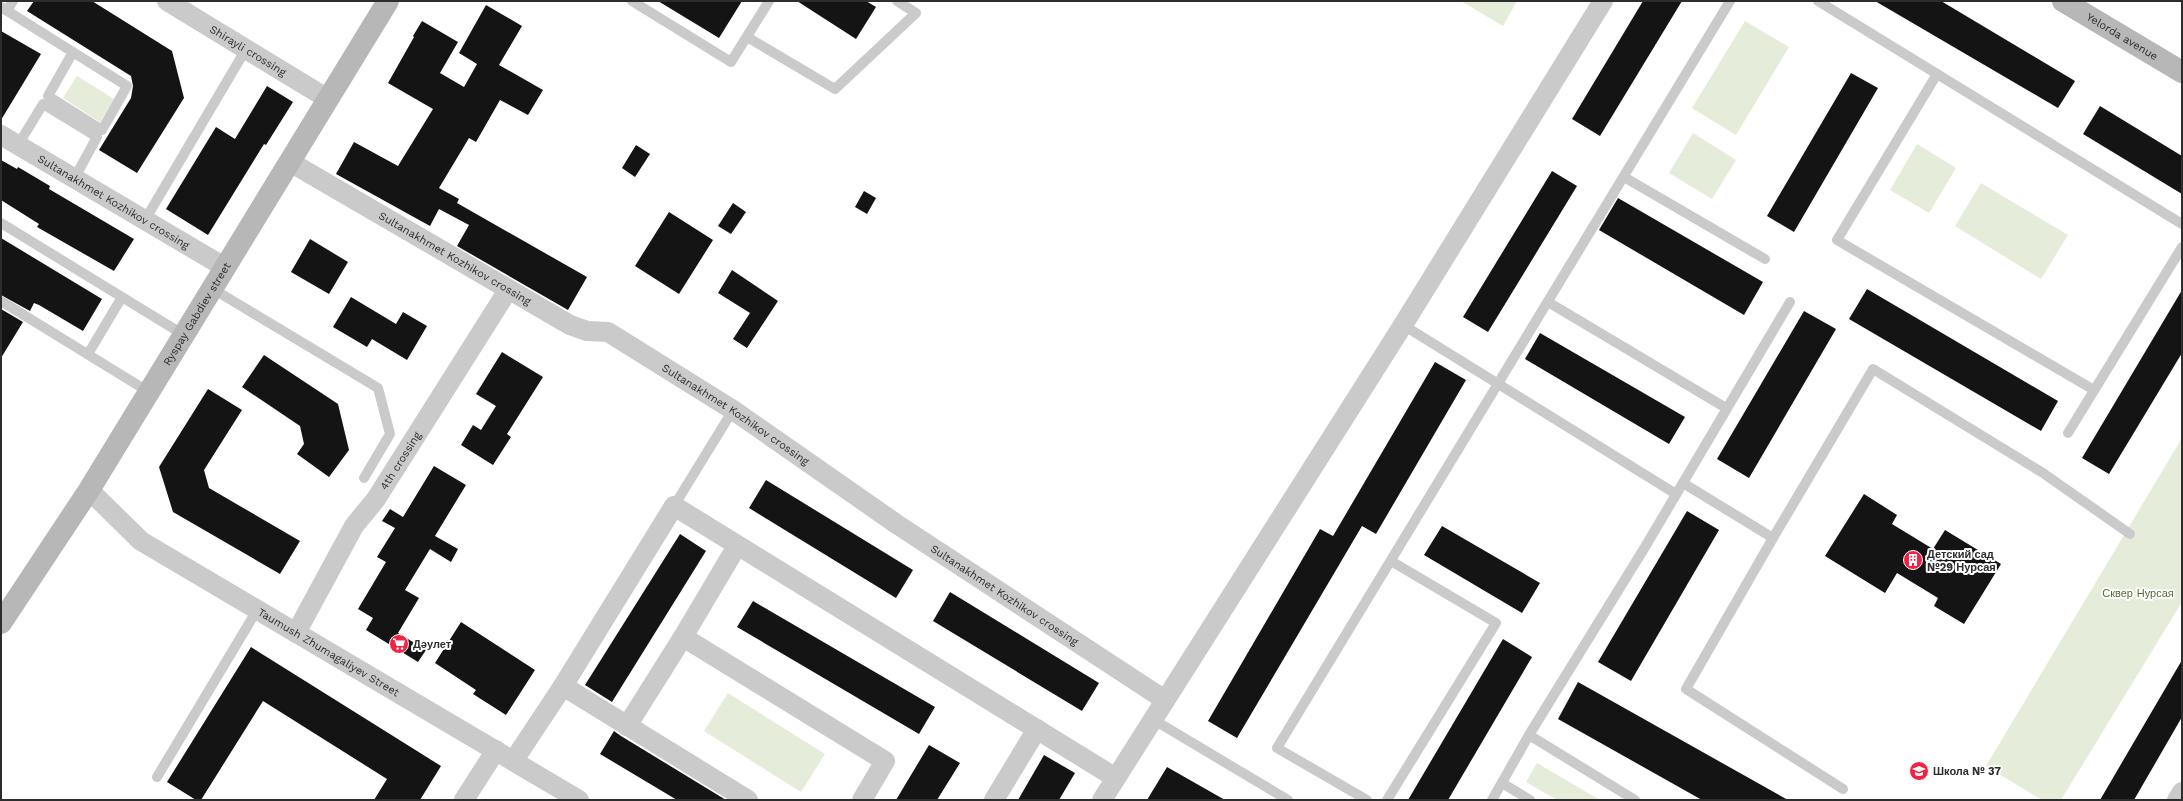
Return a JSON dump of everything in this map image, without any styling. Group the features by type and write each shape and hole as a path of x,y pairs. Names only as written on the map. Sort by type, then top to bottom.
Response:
{"street":[{"name":"Shirayli crossing","path":"167,1 328,99"},
{"name":"Ryspay Gabdiev street","path":"1,623 89,490 388,1"},
{"path":"1102,800 1403,325 1603,1"},
{"name":"Yelorda avenue","path":"2062,1 2180,66"},
{"name":"Sultanakhmet Kozhikov crossing","path":"9,140 226,268"},
{"name":"Sultanakhmet Kozhikov crossing","path":"290,162 570,325 587,331 608,332 733,410 898,525 1165,700"},
{"name":"4th crossing","path":"296,633 354,526 376,499 508,290"},
{"name":"Taumush Zhumagaliyev Street","path":"89,490 140,540 514,760 579,800"},
{"path":"514,760 674,506 1116,778"},
{"path":"626,726 683,637 737,546"},
{"path":"683,637 885,761 862,800"},
{"path":"562,686 748,800"},
{"path":"994,800 1037,729"},
{"path":"464,800 496,750"},
{"path":"2177,800 2182,792"}],"lane":[{"path":"13,1 4,9 73,52 127,86 102,130 48,96 73,52"},
{"path":"632,1 731,62 769,1"},
{"path":"747,37 835,89 916,13 897,1"},
{"path":"1368,800 1277,748 1730,1"},
{"path":"1818,1 2182,224"},
{"path":"145,220 246,49"},
{"path":"1937,74 1837,240 2094,390"},
{"path":"9,140 43,104 98,137 74,178"},
{"path":"1624,177 1765,259"},
{"path":"1,223 184,335"},
{"path":"2068,433 2182,247"},
{"path":"213,289 378,388 390,434 364,478"},
{"path":"88,354 122,297"},
{"path":"1,301 149,392"},
{"path":"1548,302 1726,408"},
{"path":"1492,800 1529,735 1683,483 1790,302"},
{"path":"1403,325 1676,494"},
{"path":"1843,789 1686,689 1772,538 1874,369 2043,473 2130,534"},
{"path":"674,506 733,410"},
{"path":"1683,483 1772,538"},
{"path":"1387,800 1496,623 1391,561"},
{"path":"156,776 257,610"},
{"path":"1154,720 1288,800"},
{"path":"1529,735 1635,800"},
{"path":"1502,783 1530,800"}],"green space":[{"path":"1461,1 1517,1 1503,26"},
{"path":"1745,21 1789,47 1736,135 1692,108"},
{"path":"77,76 114,99 100,122 63,98"},
{"path":"1693,133 1736,160 1712,199 1669,173"},
{"path":"1917,144 1956,168 1929,213 1890,190"},
{"path":"1981,183 2068,235 2041,279 1955,226"},
{"name":"Сквер Нурсая","path":"2182,438 2182,602 2061,800 2042,800 1986,766"},
{"path":"728,693 825,754 801,792 704,731"},
{"path":"1537,763 1600,800 1557,800 1526,782"}],"building":[{"path":"34,1 92,1 172,51 184,98 137,173 99,150 131,98 133,86 131,76 27,11"},
{"path":"658,1 742,1 719,38"},
{"path":"797,1 866,1 876,7 856,39"},
{"path":"1643,1 1682,1 1600,136 1572,119"},
{"path":"1875,1 1941,1 2075,81 2058,108"},
{"path":"486,5 522,26 499,65 543,90 528,115 500,100 476,142 469,138 439,188 459,199 457,203 587,277 568,310 457,246 469,225 439,209 430,226 336,174 354,142 398,166 433,109 388,83 414,37 413,36 422,21 458,42 440,73 464,87 477,64 459,53"},
{"path":"1,31 41,54 1,120"},
{"path":"1851,73 1878,88 1794,232 1767,216"},
{"path":"267,86 293,102 266,145 264,144 208,235 166,209 216,127 235,139"},
{"path":"2100,106 2182,156 2182,194 2083,134"},
{"path":"636,145 650,154 635,177 622,168"},
{"path":"1,160 17,169 18,167 50,186 49,189 134,239 114,271 37,227 39,224 1,200"},
{"path":"1552,171 1577,186 1488,332 1463,317"},
{"path":"864,191 876,198 867,214 855,207"},
{"path":"1618,198 1763,282 1744,315 1599,230"},
{"path":"733,203 746,212 731,234 718,226"},
{"path":"669,212 713,240 679,294 635,266"},
{"path":"1,238 102,299 83,331 39,305 34,303 30,311 1,295"},
{"path":"310,239 348,262 329,294 291,272"},
{"path":"732,270 778,301 747,348 733,339 750,313 718,293"},
{"path":"1867,289 2058,401 2041,431 1849,319"},
{"path":"2182,290 2182,353 2109,474 2082,458"},
{"path":"351,297 396,324 403,312 427,326 407,360 372,339 367,347 333,327"},
{"path":"1,309 23,322 1,358"},
{"path":"1804,311 1836,329 1749,478 1717,459"},
{"path":"1540,333 1685,417 1669,444 1525,359"},
{"path":"502,352 543,377 507,434 511,437 493,465 461,445 473,425 481,430 496,406 476,394"},
{"path":"264,355 338,404 349,450 329,477 297,454 304,444 300,426 242,387"},
{"path":"1435,362 1466,380 1376,534 1362,526 1237,738 1208,721 1320,529 1333,536"},
{"path":"208,389 242,410 204,470 209,488 300,541 280,574 173,512 159,467"},
{"path":"434,466 466,485 435,536 458,549 451,562 430,549 405,590 419,598 398,633 426,650 418,662 366,630 373,618 358,609 386,562 377,557 395,528 382,521 390,509 403,517"},
{"path":"766,480 913,570 896,598 749,508"},
{"name":"Детский сад №29 Нурсая","path":"1864,494 1897,515 1892,524 1933,549 1945,530 2001,564 1964,624 1934,606 1938,598 1897,573 1885,593 1825,556"},
{"path":"1687,511 1719,530 1631,681 1598,662"},
{"path":"1442,526 1540,583 1522,613 1424,555"},
{"path":"680,534 706,551 612,702 585,685"},
{"path":"950,592 1099,683 1082,711 933,621"},
{"path":"753,601 935,707 919,734 737,627"},
{"path":"461,622 535,670 506,715 473,694 476,690 435,663"},
{"path":"1503,639 1532,657 1448,800 1408,800"},
{"path":"251,647 441,766 420,800 374,800 387,779 263,701 201,800 196,800 167,782"},
{"path":"2182,660 2182,717 2134,800 2100,800"},
{"path":"1578,682 1788,800 1702,800 1558,719"},
{"path":"614,731 726,800 677,800 600,754"},
{"path":"929,745 960,763 937,800 896,800"},
{"path":"1044,755 1075,773 1059,800 1018,800"},
{"path":"1167,767 1225,800 1147,800"}],"place":[{"name":"Детский сад №29 Нурсая","path":"1913,560"},
{"name":"Дәулет","path":"399,644"},
{"name":"Школа № 37","path":"1919,771"}]}
